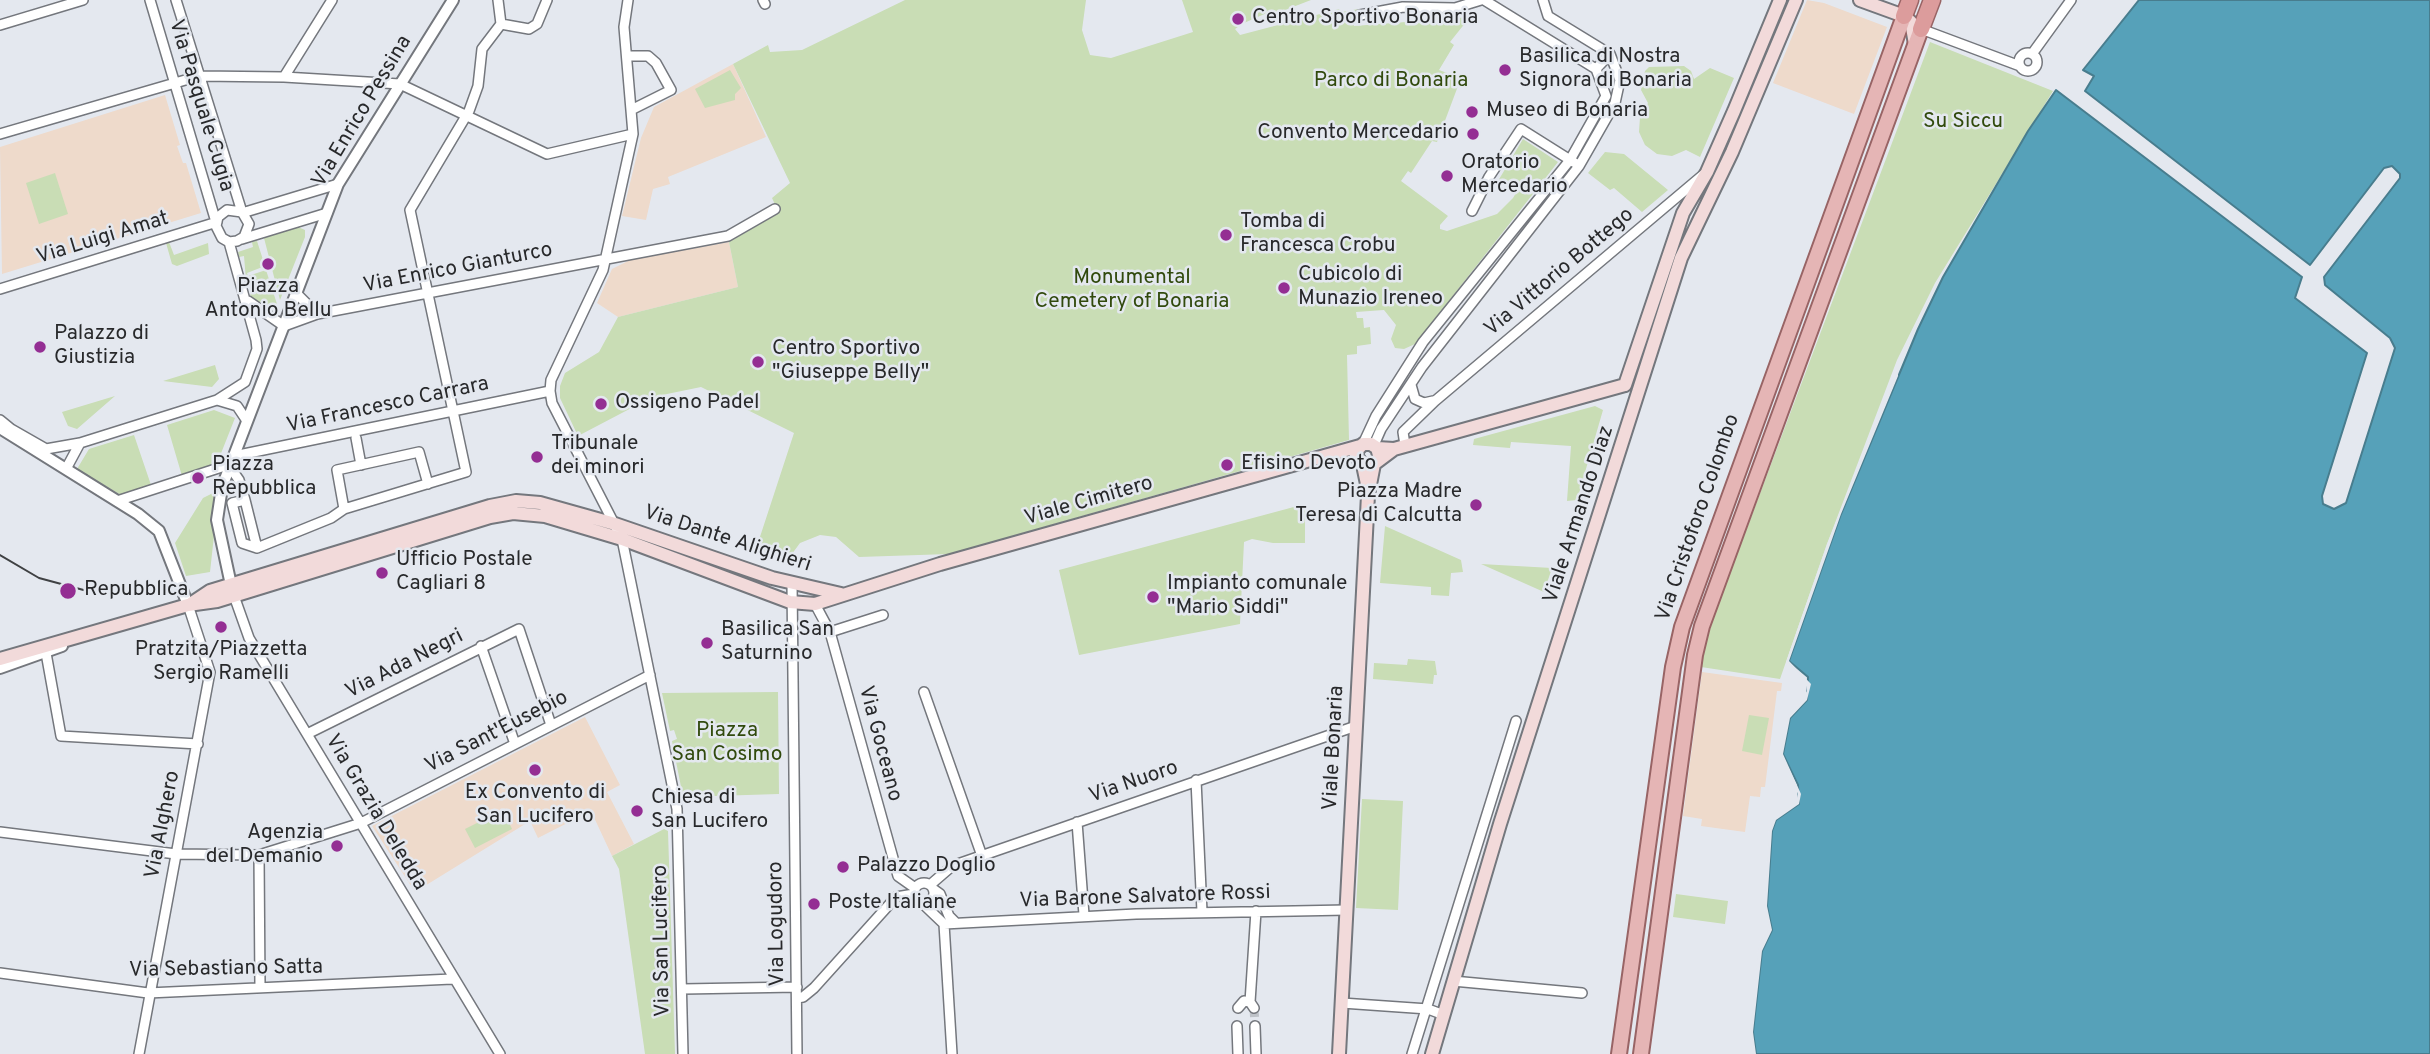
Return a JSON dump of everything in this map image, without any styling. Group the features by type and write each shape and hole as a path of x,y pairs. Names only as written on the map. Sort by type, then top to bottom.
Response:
{"highway":[{"path":"1903,16 1910,0"},
{"path":"1918,37 1932,0"}],"main road":[{"path":"1625,385 1683,213 1707,172 1780,0"},
{"name":"Viale Armando Diaz","path":"1432,1054 1505,807 1642,390 1681,258 1736,143 1796,0"},
{"path":"1860,0 1903,16 1911,22 1918,37"},
{"name":"Via Cristoforo Colombo","path":"1619,1054 1673,667 1682,627 1903,16"},
{"name":"Via Cristoforo Colombo","path":"1641,1054 1694,663 1702,626 1918,37"},
{"path":"1400,447 1625,385 1642,390"},
{"name":"Viale Cimitero","path":"842,594 1366,453 1400,447"},
{"name":"Viale Bonaria","path":"1339,1054 1368,495 1366,453"},
{"name":"Via Dante Alighieri","path":"0,659 188,605 506,503 540,503 615,524 792,583 842,594"},
{"name":"Via Dante Alighieri","path":"233,590 490,517 513,513 545,516 622,539 790,601 815,604 842,594"},
{"name":"Viale Bonaria","path":"1331,1054 1342,1003"}],"street":[{"path":"0,25 83,0"},
{"name":"Via Pasquale Cugia","path":"150,0 216,222"},
{"name":"Via Pasquale Cugia","path":"176,0 242,212"},
{"path":"284,77 332,0"},
{"name":"Via Enrico Pessina","path":"247,421 338,184 453,0"},
{"path":"232,503 242,543 257,548 319,524 344,509 466,472 426,295 410,210 466,117 478,86 482,49 501,24 498,0"},
{"path":"501,24 529,29 537,24 547,0"},
{"path":"550,391 551,380 603,270 633,134 624,27 628,0"},
{"path":"1360,15 1403,7 1455,8 1483,0 1596,69 1606,96 1575,163 1423,342 1376,416 1366,453"},
{"path":"1366,453 1411,385 1611,113 1620,80 1610,54 1548,16 1543,0"},
{"path":"1918,37 2020,66 2026,71 2033,69 2037,60 2032,54 2071,0"},
{"path":"1538,32 1548,16"},
{"path":"1596,69 1610,54"},
{"path":"627,56 648,56 656,63 671,90 631,110"},
{"path":"0,134 199,76 284,77 400,84 547,154 633,134"},
{"path":"1472,211 1517,131 1525,130 1575,163"},
{"name":"Via Vittorio Bottego","path":"1400,447 1403,432 1434,401 1707,172"},
{"name":"Via Luigi Amat","path":"0,289 216,222 227,210 242,212 338,184"},
{"name":"Via Enrico Gianturco","path":"284,326 317,314 426,295 606,257 728,236 775,209"},
{"path":"233,241 247,231 248,224 242,212"},
{"path":"216,222 218,234 233,241 327,213"},
{"path":"0,419 10,429 46,449 80,443 217,400 241,386 253,363 256,341 233,241"},
{"path":"296,293 317,314"},
{"path":"248,301 284,326"},
{"path":"1411,385 1415,400 1424,403 1434,401"},
{"name":"Via Francesco Carrara","path":"117,501 231,463 550,391"},
{"name":"Via San Lucifero","path":"550,391 552,403 622,539 650,675 677,810 683,1054"},
{"path":"217,400 237,406 247,421 222,487 219,508 220,540 233,590"},
{"path":"0,428 117,501 159,531 188,605"},
{"path":"356,438 361,465"},
{"path":"66,469 80,443"},
{"path":"344,509 337,470 419,452 428,484"},
{"path":"231,463 239,480 257,548"},
{"path":"219,508 245,500"},
{"name":"Via Logudoro","path":"792,583 790,601 797,1054"},
{"name":"Via Grazia Deledda","path":"233,590 249,638 452,979 500,1054"},
{"name":"Via Goceano","path":"815,604 830,632 898,876 944,924"},
{"name":"Via Alghero","path":"139,1054 148,993 210,672 188,605"},
{"path":"830,632 883,615"},
{"name":"Via Ada Negri","path":"307,734 519,629 551,725"},
{"name":"Via Dante Alighieri","path":"0,668 46,653 80,638"},
{"path":"481,646 515,744"},
{"path":"46,653 61,736 198,744"},
{"name":"Via Sant'Eusebio","path":"0,831 176,854 259,855 361,823 650,675"},
{"path":"924,692 982,856"},
{"path":"1412,1054 1516,722"},
{"name":"Via Nuoro","path":"931,887 952,866 1356,726"},
{"path":"1196,780 1202,912"},
{"path":"1077,822 1084,915"},
{"path":"259,855 260,988"},
{"path":"797,998 803,998 814,988 895,897 914,891 921,883 940,894 949,916 956,923"},
{"path":"922,903 931,900 931,887"},
{"name":"Via Barone Salvatore Rossi","path":"944,924 1084,915 1347,910"},
{"path":"1238,1008 1244,1001 1252,1005 1256,911"},
{"path":"944,924 952,1054"},
{"name":"Via Sebastiano Satta","path":"0,973 148,993 452,979"},
{"path":"1453,981 1582,993"},
{"path":"683,989 797,987"},
{"path":"1342,1003 1428,1009 1444,1015"},
{"path":"1237,1026 1238,1054"},
{"path":"1255,1026 1256,1054"}],"shaded area":[{"path":"1807,0 1824,3 1887,27 1854,114 1773,83"},
{"path":"733,64 766,137 668,177 670,184 653,189 646,220 622,216 641,138 654,107"},
{"path":"165,95 180,145 177,146 183,163 186,163 201,213 2,274 0,147"},
{"path":"729,242 738,287 618,317 597,303 612,269 630,260"},
{"path":"1702,672 1782,683 1781,691 1777,691 1765,787 1761,787 1760,797 1750,796 1745,832 1701,826 1702,819 1683,816"},
{"path":"585,717 620,785 607,792 634,844 612,856 591,811 538,838 530,821 415,892 372,826"}],"green space":[{"path":"905,0 1086,0 1082,30 1090,55 1111,58 1193,32 1182,0 1311,0 1280,12 1269,12 1244,23 1235,29 1240,35 1339,9 1341,12 1359,9 1360,22 1353,23 1354,26 1470,17 1450,42 1454,45 1439,70 1461,78 1437,142 1432,141 1411,173 1408,171 1401,181 1448,216 1440,225 1440,229 1447,231 1497,214 1513,198 1516,193 1498,181 1523,139 1558,162 1415,344 1404,349 1395,348 1391,339 1396,325 1384,310 1356,312 1357,318 1363,318 1364,328 1370,327 1371,344 1357,346 1357,354 1347,355 1349,440 949,554 859,557 836,537 820,535 800,543 786,562 756,549 794,433 701,387 667,394 639,404 578,436 560,398 560,386 565,373 599,352 618,317 738,287 729,242 779,213 772,198 790,183 733,64 768,45 770,52 802,50"},
{"name":"Su Siccu","path":"1930,42 2053,91 1935,283 1897,360 1827,544 1780,679 1701,667 1709,629"},
{"path":"1684,66 1691,71 1694,79 1710,68 1734,78 1700,157 1686,150 1672,156 1657,154 1645,145 1639,132 1640,117 1648,103 1641,90 1645,71 1649,67"},
{"path":"730,70 741,88 735,94 735,100 705,108 695,89"},
{"path":"1605,152 1624,154 1668,190 1642,212 1614,188 1610,190 1588,173"},
{"path":"55,173 68,214 39,224 26,183"},
{"path":"298,227 305,230 305,237 280,300 264,238"},
{"path":"257,241 265,266 247,273 248,276 266,270 277,304 270,308 258,306 252,300 250,293 255,291 251,279 246,280 244,256 239,257 238,252 253,247 252,242"},
{"path":"169,242 174,255 208,243 209,254 177,266 172,264 166,243"},
{"path":"215,365 219,379 212,387 163,381"},
{"path":"115,396 77,429 68,426 62,412"},
{"path":"1595,406 1603,410 1577,500 1567,501 1571,446 1511,442 1510,448 1473,445 1474,439"},
{"path":"214,410 235,418 216,466 182,476 167,425"},
{"path":"134,435 151,485 121,495 77,469 89,449"},
{"path":"219,490 210,572 186,576 175,543 203,498"},
{"name":"Impianto comunale \"Mario Siddi\"","path":"1305,504 1305,543 1273,543 1252,539 1244,542 1240,624 1079,655 1059,570"},
{"path":"1385,526 1461,560 1463,572 1451,573 1449,596 1431,595 1431,587 1380,583"},
{"path":"1481,564 1552,568 1544,592"},
{"path":"1408,659 1435,661 1437,675 1434,675 1433,684 1373,679 1374,663 1407,665"},
{"name":"Piazza San Cosimo","path":"778,692 779,794 683,797 672,741 677,739 674,730 670,731 662,693"},
{"path":"1749,715 1769,718 1762,755 1742,751"},
{"path":"1362,799 1403,801 1398,910 1356,908"},
{"path":"503,810 512,829 475,848 465,829"},
{"path":"664,829 668,831 675,1054 645,1054 619,869 612,856"},
{"path":"1676,894 1728,901 1725,924 1673,917"}],"water":[{"path":"2139,0 2430,0 2430,1054 1756,1054 1753,1032 1762,951 1772,930 1767,906 1772,831 1776,820 1799,804 1798,785 1783,754 1790,718 1807,700 1808,677 1789,661 1841,514 1918,329 1943,277 2028,131 2056,90 2302,277 2295,298 2367,353 2322,496 2323,504 2334,509 2346,503 2395,348 2390,338 2325,285 2324,277 2400,178 2400,174 2392,166 2384,168 2310,265 2085,91 2094,76 2083,70"}],"pier":[{"path":"1898,368 1898,376 1841,514 1789,661 1811,684 1807,700 1790,718 1783,754 1801,794 1799,804 1776,820 1772,831 1767,906 1772,930 1762,951 1753,1032 1756,1054 1752,1054 1750,1031 1758,950 1760,941 1769,929 1764,906 1769,831 1773,818 1796,802 1798,794 1780,755 1782,735 1789,712 1799,704 1807,691 1805,680 1786,662 1827,544"}],"tunnel":[{"path":"1254,1008 1255,1026"}],"tram line":[{"path":"0,555 39,578 91,592"}],"place":[{"name":"Centro Sportivo Bonaria","path":"1238,19"},
{"name":"Basilica di Nostra Signora di Bonaria","path":"1505,70"},
{"name":"Museo di Bonaria","path":"1472,112"},
{"name":"Convento Mercedario","path":"1473,134"},
{"name":"Oratorio Mercedario","path":"1447,176"},
{"name":"Tomba di Francesca Crobu","path":"1226,235"},
{"name":"Piazza Antonio Bellu","path":"268,264"},
{"name":"Cubicolo di Munazio Ireneo","path":"1284,288"},
{"name":"Palazzo di Giustizia","path":"40,347"},
{"name":"Centro Sportivo \"Giuseppe Belly\"","path":"758,362"},
{"name":"Ossigeno Padel","path":"601,404"},
{"name":"Tribunale dei minori","path":"537,457"},
{"name":"Efisino Devoto","path":"1227,465"},
{"name":"Piazza Repubblica","path":"198,478"},
{"name":"Piazza Madre Teresa di Calcutta","path":"1476,505"},
{"name":"Ufficio Postale Cagliari 8","path":"382,573"},
{"name":"Repubblica","path":"68,591"},
{"name":"Impianto comunale \"Mario Siddi\"","path":"1153,597"},
{"name":"Pratzita/Piazzetta Sergio Ramelli","path":"221,627"},
{"name":"Basilica San Saturnino","path":"707,643"},
{"name":"Ex Convento di San Lucifero","path":"535,770"},
{"name":"Chiesa di San Lucifero","path":"637,811"},
{"name":"Agenzia del Demanio","path":"337,846"},
{"name":"Palazzo Doglio","path":"843,867"},
{"name":"Poste Italiane","path":"814,904"}],"park label":[{"name":"Parco di Bonaria","path":"1391,82"},
{"name":"Monumental Cemetery of Bonaria","path":"1132,291"}]}
